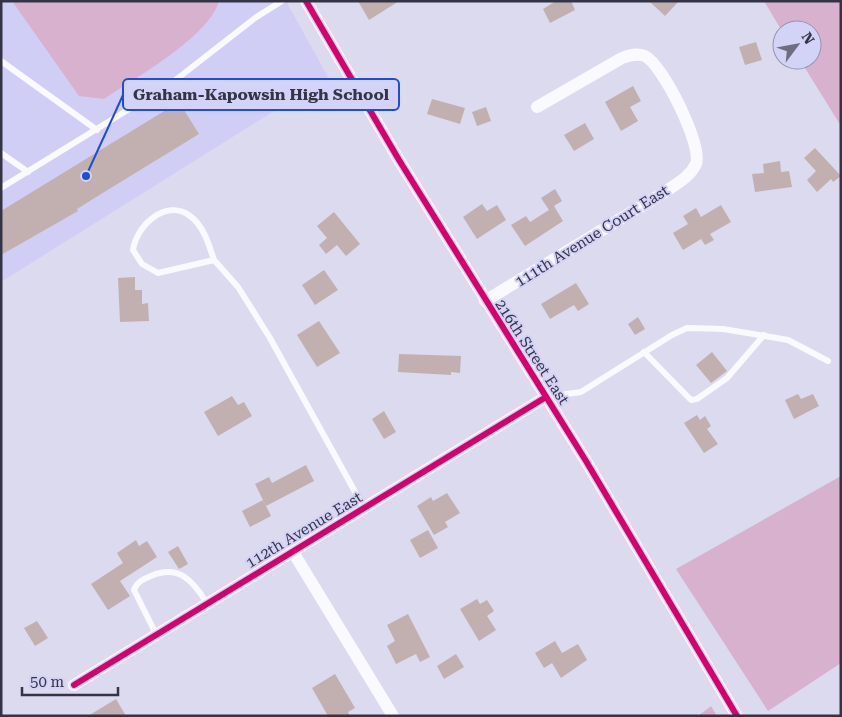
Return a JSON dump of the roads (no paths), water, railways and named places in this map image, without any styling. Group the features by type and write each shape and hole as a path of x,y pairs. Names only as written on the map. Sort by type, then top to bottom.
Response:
{"street":[{"name":"216th Street East","path":"306,1 485,301 546,397 738,716"},
{"name":"111th Avenue Court East","path":"485,301 665,192 689,175 696,165 696,149 678,103 654,63 644,56 633,54 622,58 537,107"},
{"name":"112th Avenue East","path":"74,685 546,397"},
{"path":"294,552 392,716"}],"lane":[{"path":"1,188 173,82 255,18 282,1"},
{"path":"1,61 97,130"},
{"path":"1,152 28,172"},
{"path":"214,260 166,273 158,273 142,264 133,250 134,240 155,214 172,210 190,215 202,229 214,260 238,287 270,338 364,508"},
{"path":"546,397 581,392 644,352 687,328 723,329 788,340 828,361"},
{"path":"644,352 692,400 697,400 727,378 764,335"},
{"path":"156,634 134,590 141,580 163,571 175,572 195,585 207,603"}],"place":[{"name":"Graham-Kapowsin High School","path":"86,176"}]}
